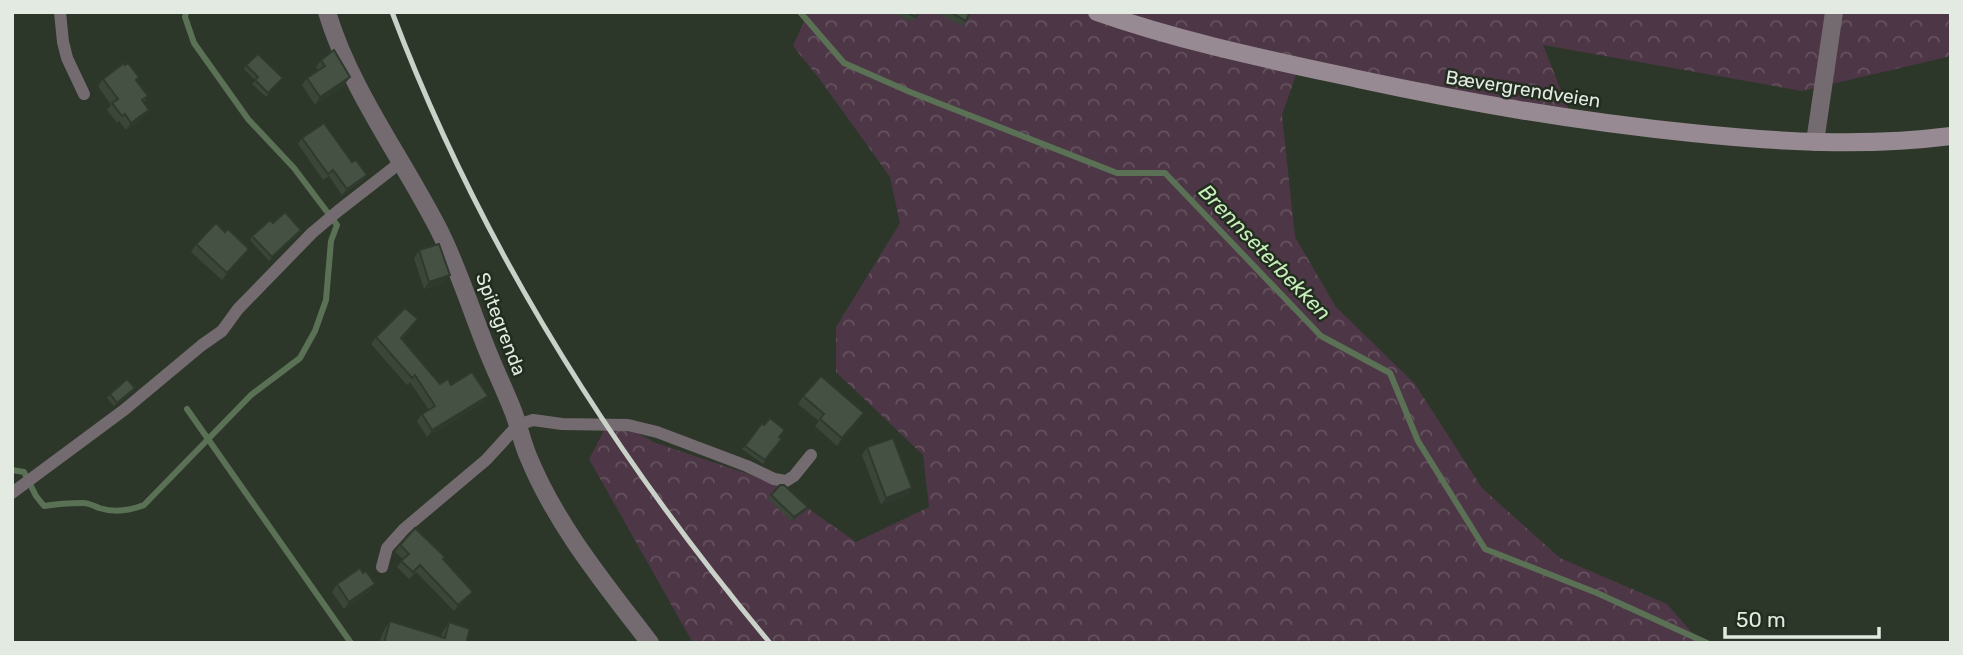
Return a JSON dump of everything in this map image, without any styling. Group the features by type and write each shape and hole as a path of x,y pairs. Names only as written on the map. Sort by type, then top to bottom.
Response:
{"main road":[{"name":"Bævergrendveien","path":"1097,12 1171,35 1299,67 1460,101 1548,116 1759,140 1887,141 1951,136"}],"street":[{"name":"Spitegrenda","path":"327,12 337,43 357,85 440,232 460,275 528,456 562,522 593,569 650,643"},
{"path":"1815,142 1834,12"}],"lane":[{"path":"60,12 65,50 84,94"},
{"path":"12,493 124,410 222,331 238,309 312,233 401,162"},
{"path":"382,566 387,548 404,528 486,460 518,425 533,420 562,424 628,425 672,436 774,479 786,481 794,476 811,454"}],"green space":[{"path":"808,12 1951,12 1951,56 1802,91 1543,45 1570,113 1418,89 1296,75 1282,115 1295,237 1336,307 1415,384 1482,488 1560,558 1667,604 1701,643 693,643 589,459 610,419 656,443 769,481 856,542 929,507 923,455 836,372 836,327 900,223 890,177 793,46"}],"building":[{"path":"950,12 970,12 966,21"},
{"path":"334,50 350,77 320,97 307,78 325,66 321,60"},
{"path":"258,54 283,78 268,93 255,80 258,77 246,65"},
{"path":"124,63 128,63 139,77 136,80 148,96 142,100 149,110 131,123 112,103 118,99 103,79"},
{"path":"324,123 352,162 356,160 367,175 347,189 333,170 328,174 302,138"},
{"path":"285,212 301,230 272,257 252,236 270,220 273,223"},
{"path":"216,223 225,232 228,229 249,249 227,273 196,244"},
{"path":"439,244 450,275 429,282 419,250"},
{"path":"405,308 418,319 401,338 440,384 448,379 451,385 472,372 488,396 432,430 422,414 435,406 415,375 412,378 376,337"},
{"path":"821,376 864,413 842,438 820,419 824,414 803,396"},
{"path":"127,379 135,388 117,403 110,394"},
{"path":"770,418 785,430 779,437 782,439 765,460 745,446 762,423 764,425"},
{"path":"893,438 912,488 886,498 867,447"},
{"path":"780,485 784,485 808,507 794,517 771,495"},
{"path":"415,528 445,557 443,559 473,592 458,605 420,565 413,572 401,561 409,554 400,545"},
{"path":"360,568 363,573 366,571 375,584 349,602 337,584"},
{"path":"390,621 445,638 449,622 470,629 466,643 384,643"}],"waterway":[{"path":"12,470 24,472 44,506 85,503 116,511 144,505 251,395 300,358 315,331 326,300 331,241 337,225 294,168 248,119 194,43 185,17 186,12"},
{"name":"Brennseterbekken","path":"800,12 844,63 910,92 1117,173 1165,173 1321,336 1390,373 1418,441 1485,549 1597,593 1707,643"},
{"path":"187,409 351,643"}],"railway":[{"path":"392,12 427,98 466,181 508,263 554,343 657,497 770,643"}]}
